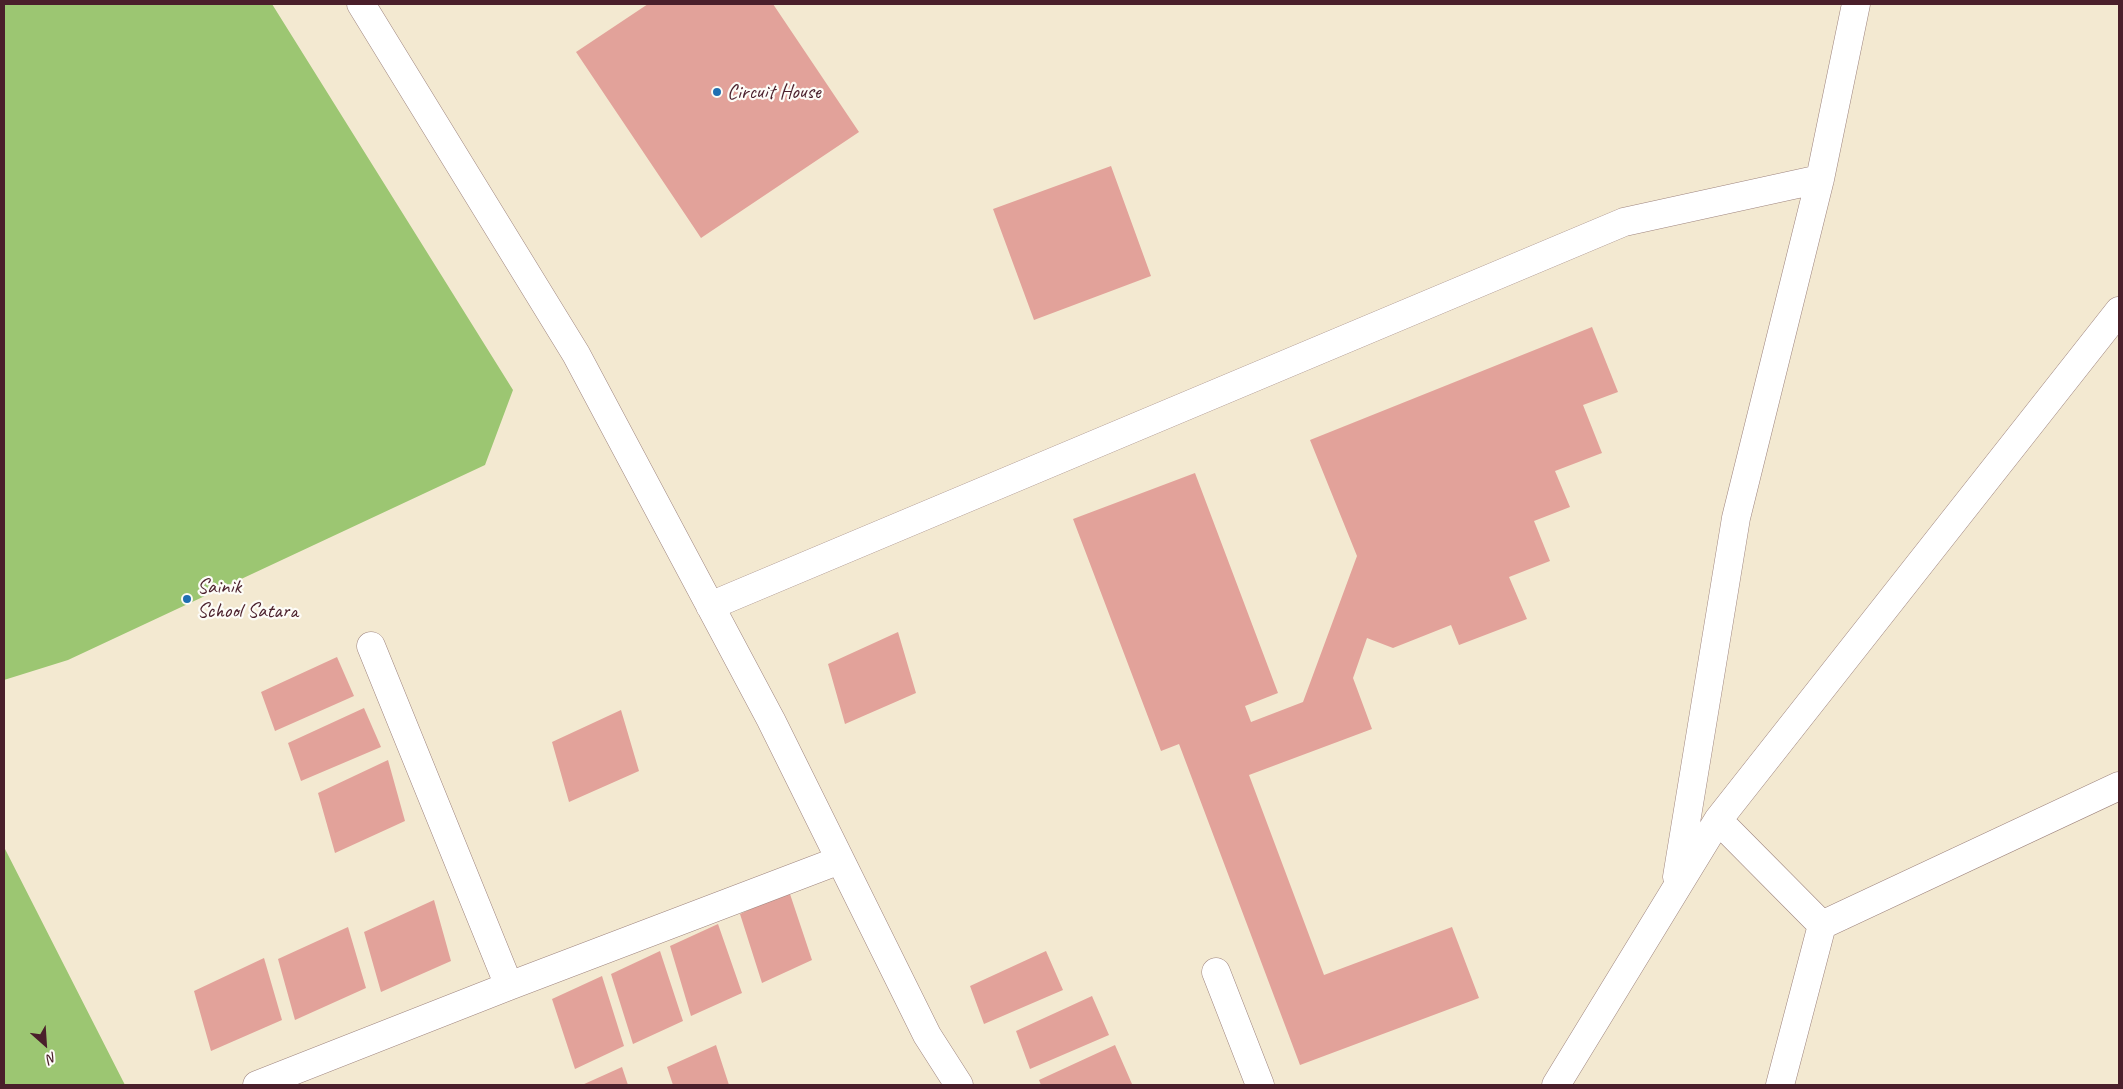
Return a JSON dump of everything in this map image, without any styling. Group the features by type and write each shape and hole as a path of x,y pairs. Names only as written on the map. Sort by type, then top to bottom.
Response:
{"street":[{"path":"361,4 576,354 771,720 927,1035 960,1085"},
{"path":"1674,891 1736,518 1820,179 1856,4"},
{"path":"710,606 1624,222 1820,179"},
{"path":"1556,1085 1718,820 2119,311"},
{"path":"371,646 509,986"},
{"path":"1822,925 2119,786"},
{"path":"1718,820 1822,925"},
{"path":"257,1085 509,986 840,860"},
{"path":"1780,1085 1822,925"},
{"path":"1216,972 1260,1085"}],"green space":[{"name":"Sainik School Satara","path":"4,4 272,4 513,390 485,465 68,660 4,680"},
{"path":"4,847 125,1085 4,1085"}],"building":[{"name":"Circuit House","path":"648,4 773,4 859,132 701,238 576,52"},
{"path":"1111,166 1151,276 1034,320 993,209"},
{"path":"1592,327 1618,392 1583,405 1602,453 1555,471 1570,507 1534,521 1550,561 1509,577 1527,619 1459,645 1451,625 1393,648 1367,638 1353,678 1372,729 1249,775 1324,975 1452,927 1479,998 1300,1065 1179,744 1161,751 1073,519 1195,473 1278,693 1245,706 1251,722 1303,702 1357,556 1310,440"},
{"path":"898,632 916,693 845,724 828,664"},
{"path":"337,657 354,696 275,731 261,692"},
{"path":"364,708 381,747 301,781 288,743"},
{"path":"621,710 639,771 569,802 552,742"},
{"path":"388,760 405,821 335,853 318,793"},
{"path":"789,891 812,960 762,983 740,914"},
{"path":"434,900 451,961 381,992 364,932"},
{"path":"718,924 742,993 691,1016 670,946"},
{"path":"348,927 366,988 295,1020 278,959"},
{"path":"660,951 683,1021 633,1044 611,974"},
{"path":"1046,951 1063,990 984,1024 970,986"},
{"path":"264,958 282,1020 211,1051 194,991"},
{"path":"602,976 624,1046 575,1069 552,999"},
{"path":"1092,996 1109,1035 1030,1069 1016,1031"},
{"path":"716,1045 729,1085 673,1085 667,1067"},
{"path":"1115,1045 1132,1084 1041,1085 1039,1080"},
{"path":"622,1067 628,1085 582,1085"}],"place":[{"name":"Circuit House","path":"717,92"},
{"name":"Sainik School Satara","path":"187,599"}]}
